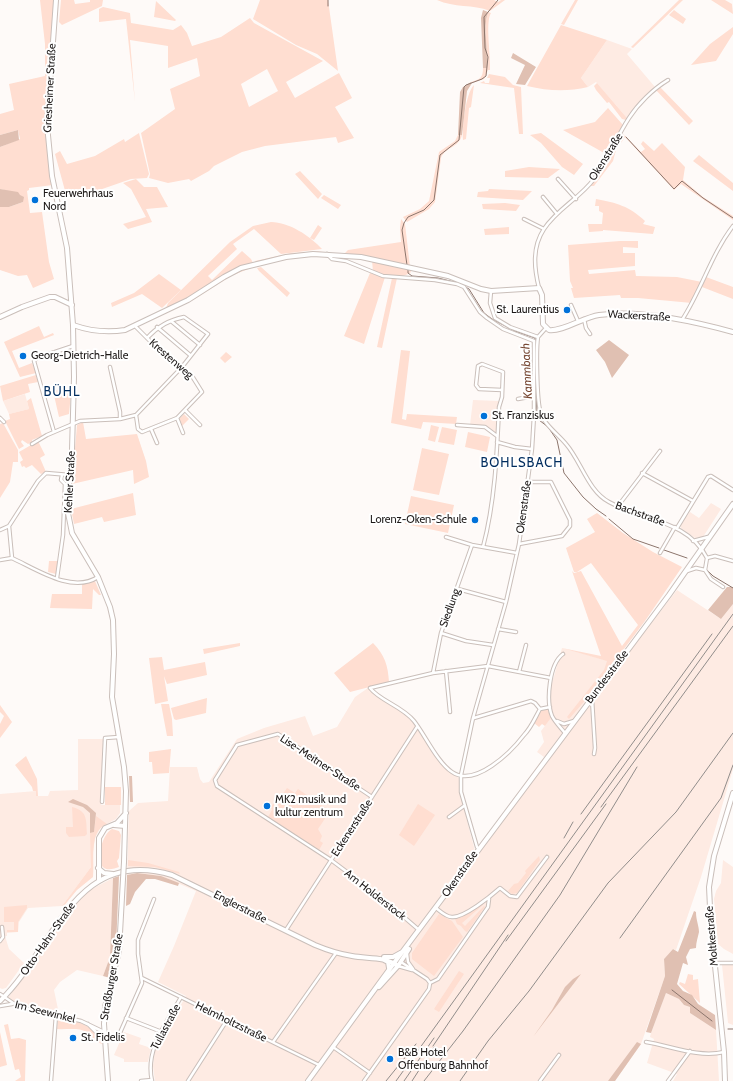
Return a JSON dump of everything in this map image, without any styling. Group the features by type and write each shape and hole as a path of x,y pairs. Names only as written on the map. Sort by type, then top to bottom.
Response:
{"main road":[{"name":"Griesheimer Straße","path":"52,176 46,125 56,0"},
{"name":"Kehler Straße","path":"52,176 67,248 74,346 72,450 67,508 70,528 98,577 110,607 113,620 114,654 112,697 120,737 125,779 125,826"},
{"path":"73,325 92,330 114,332 136,327 151,317 188,300 224,277 249,265 286,257 326,254 361,257 448,276 481,289 491,291 539,288"},
{"name":"Okenstraße","path":"539,288 542,295 543,324 546,328"},
{"path":"0,317 50,297 55,297 72,305"},
{"name":"Wackerstraße","path":"546,328 553,331 584,319 611,314 682,320 733,332"},
{"name":"Bundesstraße","path":"479,849 684,573 700,548 733,504"},
{"name":"Moltkestraße","path":"725,1081 724,1052 710,905 710,875 718,839 733,794"},
{"path":"99,880 99,838 105,828 114,824 126,813"},
{"path":"114,824 125,826"},
{"name":"Straßburger Straße","path":"108,1081 104,1032 105,1008 119,951 125,826"},
{"name":"Okenstraße","path":"308,1081 373,993 398,963 419,930 479,849"},
{"path":"98,868 104,872 113,874"},
{"name":"Englerstraße","path":"99,880 113,874 130,870 149,870 172,875 336,953 368,959 393,957 406,952"},
{"name":"Otto-Hahn-Straße","path":"1,998 30,965 73,902 86,889 99,880"},
{"path":"393,957 398,963"},
{"path":"380,958 388,962 389,968"},
{"name":"Englerstraße","path":"380,958 398,963"},
{"name":"Okenstraße","path":"373,993 389,968 398,963"}],"street":[{"name":"Okenstraße","path":"539,288 534,257 544,229 557,214 576,198 593,180 607,160 629,117 654,89 668,80"},
{"path":"558,179 576,198"},
{"path":"544,197 557,214"},
{"path":"524,219 544,229"},
{"path":"682,320 699,292 712,260 733,226"},
{"path":"326,254 332,259 346,261 383,276 435,280 457,284 464,287 480,312 487,318 503,329 534,341 546,328"},
{"path":"491,291 491,309 497,321 538,338"},
{"path":"571,305 578,321"},
{"path":"32,444 54,432 83,421 120,419 136,415 182,367 208,334 186,317 171,321 157,328 147,338"},
{"path":"584,319 586,328 590,334"},
{"path":"171,321 200,345"},
{"name":"Krestenweg","path":"136,327 159,350 192,376 202,392 177,418 151,429"},
{"path":"157,328 190,355"},
{"path":"534,415 542,416 540,411 538,338"},
{"name":"Okenstraße","path":"479,849 477,847 464,806 461,792 461,775 473,718 506,602 519,544 532,449 534,415 534,341"},
{"path":"54,432 34,361 37,358 74,346"},
{"path":"483,547 488,530 498,436 499,407 502,397 502,390 502,372 482,364 478,366 476,385 479,389 502,390"},
{"path":"110,367 120,412 120,419"},
{"path":"518,398 534,396"},
{"path":"185,410 200,425"},
{"path":"136,415 140,432 151,429 157,444"},
{"name":"Bachstraße","path":"542,416 566,444 602,498 618,506 676,527 693,541 707,558"},
{"path":"0,418 4,422"},
{"path":"177,418 183,433"},
{"path":"457,425 485,427 498,436"},
{"path":"497,442 515,448 532,449"},
{"path":"618,506 660,451"},
{"path":"0,530 9,526 42,476 46,473 70,475"},
{"path":"642,473 693,501"},
{"name":"Kehler Straße","path":"57,578 63,525 65,484 61,480 62,475"},
{"path":"660,553 709,476 733,490"},
{"path":"519,544 562,536 570,526 570,520 551,482 528,482"},
{"path":"9,526 12,558"},
{"path":"446,537 472,545 517,553"},
{"path":"693,541 708,538"},
{"name":"Siedlung","path":"433,673 442,633 472,545"},
{"path":"723,588 711,579 705,570 707,558 716,556 733,561"},
{"path":"0,560 12,558 57,578 77,583 91,581 98,577"},
{"path":"684,573 691,568 705,570"},
{"path":"458,589 506,602"},
{"path":"498,629 516,632"},
{"path":"442,633 466,641 493,645"},
{"path":"519,672 526,645"},
{"path":"563,654 558,657 551,678 550,707 556,721 565,733"},
{"path":"550,707 540,709 525,735 510,750 476,776 461,775 452,772 444,764 418,726 409,716 370,688 433,673 488,666 551,678"},
{"path":"446,671 450,712"},
{"path":"592,696 592,714 595,738 594,754"},
{"path":"473,718 530,701 535,703 540,709"},
{"path":"584,707 592,714"},
{"path":"556,721 564,724 574,721"},
{"name":"Eckenerstraße","path":"286,930 418,726"},
{"name":"Lise-Meitner-Straße","path":"331,860 215,785 215,780 237,745 278,734 372,797"},
{"path":"102,802 105,738 120,737"},
{"path":"449,817 464,806"},
{"path":"436,908 448,916 454,917 489,899 500,888 510,896 516,897 546,857"},
{"name":"Am Holderstock","path":"331,860 383,899 419,930"},
{"path":"105,1041 117,1037 141,986 142,978 138,954 138,940 154,899"},
{"path":"364,1081 427,994 430,983 438,978 484,913 489,905 489,899"},
{"path":"0,942 3,937 2,927"},
{"path":"406,952 408,962 415,971"},
{"path":"273,1042 336,953"},
{"path":"398,963 415,971 430,983"},
{"path":"715,963 733,963"},
{"name":"Helmholtzstraße","path":"142,978 319,1066"},
{"name":"Tullastraße","path":"152,1081 150,1067 154,1045 181,997"},
{"name":"Im Seewinkel","path":"1,998 26,1009 81,1021 104,1032 111,1039"},
{"path":"0,1006 12,1004"},
{"path":"51,1081 56,1015"},
{"path":"126,1018 162,1032"},
{"path":"188,1081 227,1020"},
{"name":"Im Seewinkel","path":"88,1024 105,1041"},
{"path":"96,1032 104,1032"},
{"path":"646,1042 690,1052 724,1052"},
{"path":"333,1047 370,1073"},
{"path":"668,1081 690,1052"},
{"path":"540,1081 559,1055"},
{"path":"141,1081 152,1081"}],"shaded area":[{"path":"40,0 55,0 46,120 53,185 29,188 27,191 30,213 42,212 49,262 54,279 33,288 27,275 18,276 0,270 0,207 9,207 23,202 12,192 0,189 0,147 20,139 18,130 0,135 0,114 14,110 9,84 45,76 45,44"},
{"path":"61,0 74,0 75,4 90,2 90,0 103,0 102,6 62,25 59,22"},
{"path":"260,0 328,0 338,71 317,54 296,45 253,19"},
{"path":"437,0 494,0 498,2 505,0 490,11 477,7 450,4"},
{"path":"575,0 578,0 564,25 561,24"},
{"path":"679,0 683,0 633,48 631,47"},
{"path":"711,0 725,0 732,4 733,14"},
{"path":"156,1 176,20 175,21 154,17"},
{"path":"103,7 130,13 131,23 173,30 181,25 187,33 192,46 221,37 250,18 254,23 323,61 286,82 295,98 339,73 352,98 335,107 354,138 338,143 336,137 265,146 242,152 214,166 209,171 191,181 189,179 168,183 149,178 150,174 141,133 175,109 170,89 200,76 197,58 168,68 168,46 130,40 135,102 126,19 99,22 99,9","holes":["267,69 278,91 249,107 241,84"]},
{"path":"483,10 488,12 486,19 487,68 483,68 481,18"},
{"path":"674,10 686,19 683,24 669,15"},
{"path":"488,12 491,13 488,24 490,70 488,70 484,79 472,83 471,82 480,78 483,68 487,67 486,19"},
{"path":"561,25 607,40 581,78 588,87 573,90 558,90 527,86"},
{"path":"733,27 733,34 716,61 691,65 710,44"},
{"path":"607,40 632,49 627,54 655,87 627,118 596,82 588,87 581,78"},
{"path":"513,53 536,67 525,85 516,84 525,65 511,58"},
{"path":"489,74 505,77 513,85 521,87 523,134 519,134 514,88 480,83 484,81 485,83 489,83 490,78 487,78"},
{"path":"471,82 472,83 467,91 462,135 458,135 460,92 463,87"},
{"path":"597,83 627,118 626,120 622,119 609,102 607,103 596,90 594,86"},
{"path":"474,85 471,107 469,108 466,139 463,140 466,104 468,96"},
{"path":"659,86 693,121 689,125 655,89"},
{"path":"608,108 623,125 606,154 563,130 595,122"},
{"path":"18,130 19,140 0,147 0,135"},
{"path":"139,133 149,174 147,178 131,179 85,195 67,198 55,154 60,151 67,164 95,156 124,139 125,142"},
{"path":"541,133 583,164 574,175 562,167 541,143 530,135"},
{"path":"623,134 641,152 645,149 641,144 643,141 654,151 662,143 685,167 683,180 703,197 733,216 733,220 681,184 674,190 625,137 616,150 613,161 594,186 590,186 608,162"},
{"path":"458,135 462,135 458,143 443,154 441,158 435,202 429,209 407,222 403,217 420,209 429,201 439,152 455,141"},
{"path":"699,155 733,183 733,191 693,161"},
{"path":"529,167 560,169 548,178 505,177 505,171"},
{"path":"300,171 322,194 318,199 295,174"},
{"path":"136,179 144,187 157,187 168,207 146,209 152,222 128,229 123,224 146,217 131,189 123,183"},
{"path":"0,189 18,192 24,197 23,202 9,207 0,207"},
{"path":"489,189 532,191 523,200 477,197 478,192 488,191"},
{"path":"324,195 341,205 338,209 321,198"},
{"path":"596,199 617,204 634,212 645,221 643,224 655,227 653,234 603,230 589,232 588,224 602,224 603,213 599,211 599,206 595,206"},
{"path":"505,203 520,205 516,211 483,209 482,204"},
{"path":"401,219 405,224 410,267 345,253 348,250 401,242"},
{"path":"271,222 285,224 292,227 312,239 322,249 281,254 254,229 233,244 237,249 208,276 212,280 242,251 251,259 253,263 196,295 166,308 168,303 230,242 253,226"},
{"path":"318,225 322,228 314,240 310,238"},
{"path":"509,227 509,234 485,235 484,229"},
{"path":"638,241 638,248 623,247 623,253 635,253 635,266 588,270 589,274 635,270 636,276 677,277 702,282 692,303 621,298 620,295 574,298 571,288 573,288 570,281 568,245"},
{"path":"323,251 256,263 255,261 291,253"},
{"path":"372,260 410,269 411,272 398,277 373,272"},
{"path":"253,267 231,276 186,303 235,273"},
{"path":"261,267 290,293 287,297 259,271 257,268"},
{"path":"370,273 385,277 364,344 344,336"},
{"path":"159,274 181,290 162,308 142,294 112,307 111,303 134,293"},
{"path":"706,277 733,287 733,299 702,287"},
{"path":"392,278 397,278 382,348 377,347"},
{"path":"39,326 44,337 53,333 54,335 12,351 19,368 32,363 36,373 20,377 4,342"},
{"path":"609,340 629,355 612,378 605,362 596,350"},
{"path":"401,350 410,351 402,419 406,420 407,414 457,417 456,424 423,422 421,429 391,423"},
{"path":"226,352 232,357 225,363 220,358"},
{"path":"36,375 38,382 28,384 30,392 3,401 0,386"},
{"path":"60,389 60,394 71,393 69,414 59,417 53,391"},
{"path":"25,394 29,409 9,414 3,401"},
{"path":"31,398 42,436 32,440 32,442 28,444 22,440 21,442 24,446 19,449 5,421 10,419 9,414 29,409 27,401"},
{"name":"St. Franziskus","path":"473,400 499,401 497,407 496,433 483,426 470,425"},
{"path":"184,414 189,419 182,426 179,419"},
{"path":"83,422 86,439 137,434 146,461 149,477 134,484 133,470 72,484 77,425"},
{"path":"3,423 18,450 18,462 13,462 10,482 0,498 0,424"},
{"path":"431,425 439,427 435,442 428,440"},
{"path":"442,427 457,430 454,445 438,442"},
{"path":"468,432 490,437 487,452 465,447"},
{"path":"38,441 45,455 40,458 46,472 41,474 32,465 26,468 24,466 22,467 20,462 23,460 19,452"},
{"path":"422,448 449,454 439,495 413,490"},
{"path":"133,493 136,515 104,522 102,517 74,524 71,509"},
{"path":"411,496 454,505 448,533 405,524"},
{"path":"711,503 721,509 703,537 695,538 681,528 680,524 690,512 699,518"},
{"path":"597,513 623,533 653,552 682,567 645,621 588,697 569,719 567,717 604,670 607,661 562,648 601,656 572,571 574,573 581,571 622,646 638,625 591,563 577,572 574,572 566,548 595,532 587,519"},
{"path":"49,561 59,561 56,574 48,572"},
{"path":"95,581 101,595 93,589 92,609 50,608 52,594 82,594 82,584"},
{"path":"727,587 733,587 733,604 721,619 708,610"},
{"path":"677,590 721,619 733,604 733,769 701,877 676,950 673,949 664,959 665,976 641,1044 615,1081 155,1081 153,1066 155,1050 186,996 158,982 196,891 161,876 137,873 127,875 129,811 138,803 168,801 170,767 197,767 200,779 203,783 209,782 237,739 264,728 305,716 313,736 337,727 355,697 368,688 409,717 447,770 459,778 461,798 475,851 544,757 537,752 544,742 541,731 551,718 549,709 551,687 562,648 620,664"},
{"path":"240,643 240,646 204,654 203,649"},
{"path":"373,643 385,661 389,682 350,692 334,673"},
{"path":"162,657 164,670 205,662 207,675 167,684 164,676 168,701 155,704 149,658"},
{"path":"207,698 206,713 176,720 174,719 171,708"},
{"path":"161,704 169,704 173,736 167,736"},
{"path":"0,705 12,722 0,738 0,724 4,716 0,712"},
{"path":"548,708 551,718 545,726 542,724 539,727 534,723 540,710"},
{"path":"78,739 103,739 101,805 120,805 120,813 116,819 101,827 95,838 91,867 62,906 28,908 19,922 18,932 7,933 7,936 5,936 9,949 24,963 6,988 2,989 0,988 0,794 36,791 36,796 48,796 50,791 78,790"},
{"path":"171,749 169,773 153,774 152,762 149,762 149,752"},
{"path":"26,756 37,779 38,796 36,796 36,791 33,791 32,787 15,765"},
{"path":"129,776 132,776 133,802 130,802"},
{"path":"105,787 121,787 121,805 105,805"},
{"path":"287,788 295,793 298,789 330,811 318,829 322,836 320,841 323,843 319,850 268,817 272,810 271,807 278,796 281,797"},
{"path":"73,799 87,805 96,813 94,832 90,833 90,813 83,807 68,802"},
{"path":"418,804 435,815 414,846 399,835"},
{"path":"72,807 84,814 87,834 85,836 69,837 66,833 66,827 73,827"},
{"path":"96,816 107,824 97,833 95,840 93,877 77,890 63,907 62,906 91,867 90,833 94,832"},
{"path":"112,829 119,831 121,835 119,858 117,861 119,867 108,869 101,865 100,854 105,836"},
{"path":"539,856 540,860 517,893 512,894 508,891 514,884 518,883 526,873 525,871"},
{"path":"128,860 148,863 179,872 180,874 155,867 128,866"},
{"path":"723,860 733,867 733,954 718,944 714,899 716,891 721,883"},
{"path":"137,873 161,876 179,883 178,886 155,879 146,879 135,892 130,904 126,906 127,875"},
{"path":"119,876 116,947 110,978 103,976 110,957 113,878"},
{"path":"113,878 110,957 103,976 77,970 60,982 54,990 59,1014 14,1003 8,998 76,904 90,890"},
{"path":"482,903 483,905 462,923 465,926 484,906 485,907 467,932 465,931 457,924 455,919"},
{"path":"27,905 27,908 18,922 18,932 7,932 7,930 14,930 14,922 4,922 4,907"},
{"path":"694,911 696,912 699,927 696,948 690,949 686,957 688,965 683,963 677,984 683,991 692,995 698,1004 715,1015 716,1030 690,1013 690,1007 684,1005 679,999 666,993 651,1033 646,1032 665,976 664,959 673,949 678,952"},
{"path":"439,914 452,921 463,937 434,976 412,959 412,953"},
{"path":"722,965 733,965 733,1025 728,1023"},
{"path":"459,971 464,974 439,1012 434,1009"},
{"path":"581,974 533,1037 552,1010 565,987"},
{"path":"688,974 693,975 693,980 698,979 700,1003 679,984 680,982 685,984"},
{"path":"666,993 679,999 684,1005 690,1007 690,1013 716,1030 719,1081 673,1081 677,1074 647,1063 654,1039 650,1037 651,1033"},
{"path":"61,1018 86,1025 96,1033 102,1044 97,1042 83,1030 57,1029 58,1020"},
{"path":"8,1024 11,1039 19,1038 26,1040 25,1081 15,1081 21,1077 19,1069 15,1070 4,1025"},
{"path":"0,1032 7,1065 0,1067"},
{"path":"124,1032 141,1038 139,1044 151,1048 148,1062 124,1062 124,1059 114,1055"},
{"path":"637,1042 641,1044 615,1081 608,1081"}],"waterway":[{"path":"328,0 328,6"},
{"name":"Kammbach","path":"407,265 402,230 404,223 408,217 424,210 434,200 440,155 459,140 464,87 486,76 488,57 485,48 484,17 498,0"},
{"path":"626,137 674,189 682,181 703,198 733,218"},
{"name":"Kammbach","path":"408,270 408,273 412,276 438,278 458,283 469,289 484,313 515,331 535,338 536,345"},
{"name":"Kammbach","path":"536,387 537,413"},
{"name":"Kammbach","path":"539,420 548,427 557,440 564,473 583,497 606,516"},
{"name":"Kammbach","path":"609,519 633,539 659,548"},
{"name":"Kammbach","path":"664,550 687,558"},
{"name":"Kammbach","path":"707,570 713,576 733,588"},
{"path":"672,990 712,1021"},
{"path":"728,1029 733,1029"}],"railway":[{"path":"396,1081 733,614"},
{"path":"601,807 733,626"},
{"path":"581,814 712,634"},
{"path":"460,1081 488,1041 529,991 608,883 676,812 733,733"},
{"path":"620,938 721,798 733,765"},
{"path":"424,1081 463,1031 560,895 637,767"},
{"path":"506,941 606,804"},
{"path":"564,838 573,822"},
{"path":"433,1046 508,935"},
{"path":"404,1081 434,1038"},
{"path":"386,1081 416,1044"},
{"path":"412,1081 434,1047"}],"place":[{"name":"Feuerwehrhaus Nord","path":"35,200"},
{"name":"St. Laurentius","path":"567,310"},
{"name":"Georg-Dietrich-Halle","path":"23,356"},
{"name":"St. Franziskus","path":"484,416"},
{"name":"Lorenz-Oken-Schule","path":"475,520"},
{"name":"MK2 musik und kultur zentrum","path":"267,806"},
{"name":"St. Fidelis","path":"73,1038"},
{"name":"B&B Hotel Offenburg Bahnhof","path":"390,1059"}],"district":[{"name":"BÜHL","path":"62,392"},
{"name":"BOHLSBACH","path":"522,463"}]}
